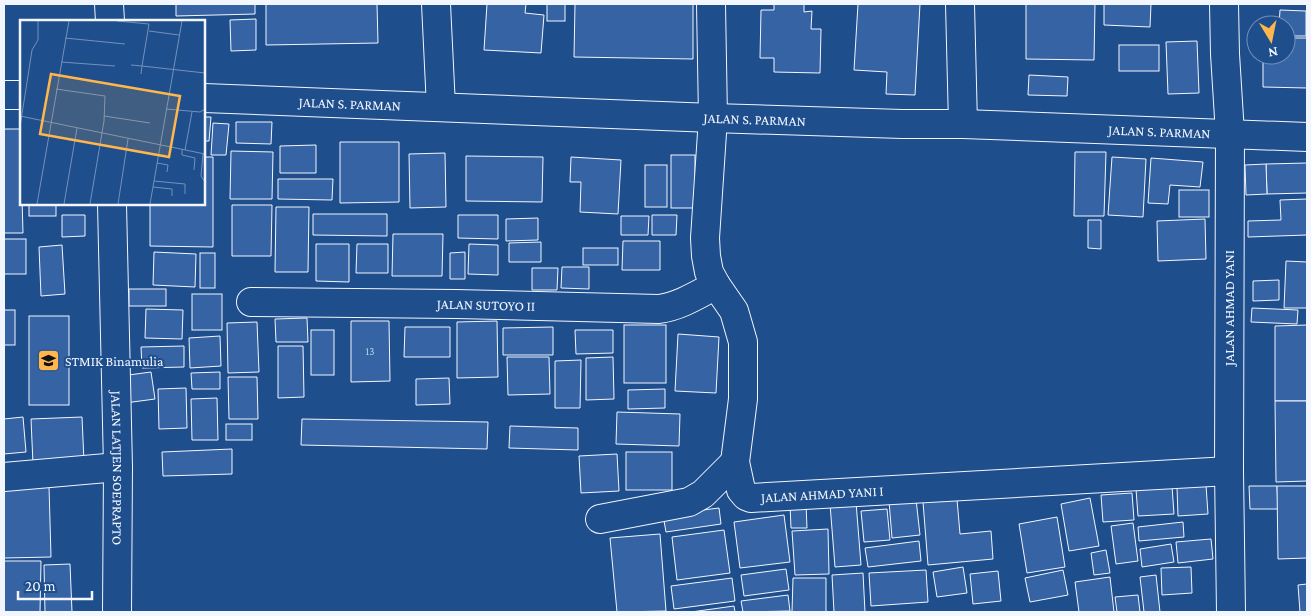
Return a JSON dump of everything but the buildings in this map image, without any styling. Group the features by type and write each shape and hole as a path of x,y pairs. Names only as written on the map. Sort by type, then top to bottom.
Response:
{"street":[{"path":"109,4 110,20"},
{"path":"436,4 441,107"},
{"name":"JALAN AHMAD YANI I","path":"711,4 713,118 705,238 707,264 716,285 734,311 743,342 743,399 735,462 741,490 746,496 751,498 1229,471"},
{"path":"960,4 963,124"},
{"name":"JALAN AHMAD YANI","path":"1224,4 1230,134 1229,471 1231,612"},
{"path":"4,95 20,95"},
{"name":"JALAN S. PARMAN","path":"205,98 713,118 963,124 1307,137"},
{"name":"JALAN LATJEN SOEPRAPTO","path":"112,205 118,467 117,612"},
{"name":"JALAN SUTOYO II","path":"252,302 456,304 659,309 682,303 716,285"},
{"path":"600,519 689,502 703,494 735,462"},
{"path":"4,477 118,467"}],"place":[{"name":"STMIK Binamulia","path":"49,361"}]}
